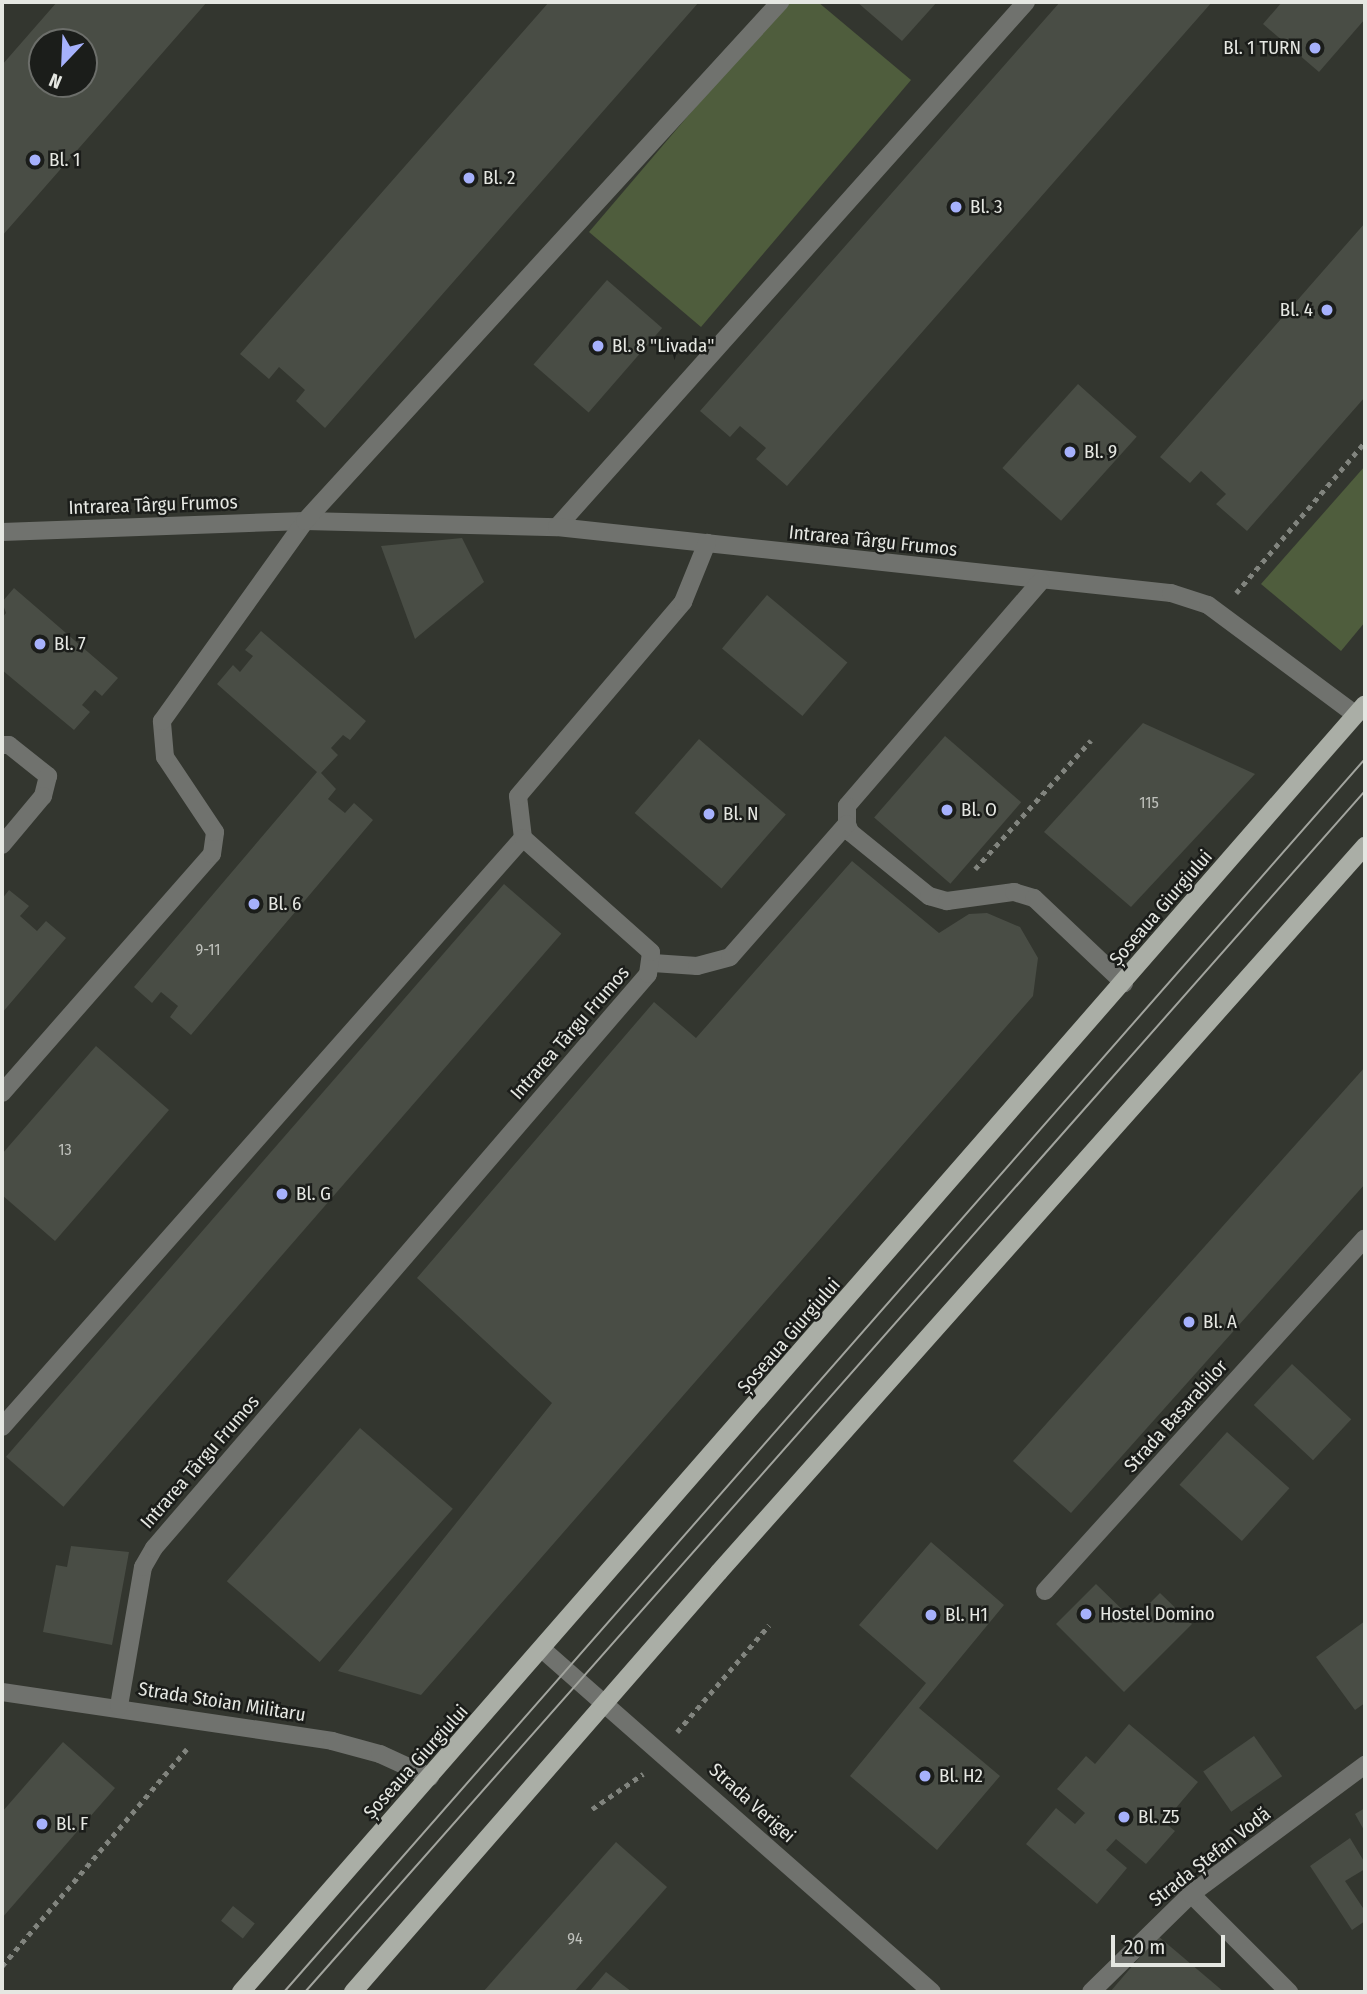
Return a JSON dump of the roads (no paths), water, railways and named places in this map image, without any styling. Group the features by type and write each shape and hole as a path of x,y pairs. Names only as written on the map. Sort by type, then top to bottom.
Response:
{"main road":[{"name":"Șoseaua Giurgiului","path":"241,1992 1361,709"},
{"path":"353,1992 1365,846"}],"street":[{"path":"2,1093 212,854 215,832 165,757 162,721 305,521 780,2"},
{"path":"557,527 1026,2"},
{"name":"Intrarea Târgu Frumos","path":"2,532 305,521 557,527 1171,593 1223,615 1361,709"},
{"path":"2,1427 523,838 518,796 683,603 706,543"},
{"path":"1041,581 847,806 847,824 850,832 917,887 947,901 993,892 1034,898 1124,983"},
{"path":"2,745 9,745 48,776 43,796 2,845"},
{"path":"653,962 697,966 730,957 847,824"},
{"name":"Intrarea Târgu Frumos","path":"119,1706 143,1567 154,1548 639,984 653,962 651,952 523,838"},
{"name":"Strada Basarabilor","path":"1045,1591 1365,1238"},
{"name":"Strada Verigei","path":"542,1649 662,1751 932,1992"},
{"name":"Strada Stoian Militaru","path":"2,1692 119,1706 332,1741 380,1754 430,1777"},
{"name":"Strada Ștefan Vodă","path":"1091,1992 1191,1894 1365,1765"},
{"path":"1191,1894 1289,1992"}],"tram line":[{"path":"284,1992 1365,759"},
{"path":"305,1992 1365,791"}],"place":[{"name":"Bl. 1 TURN","path":"1315,48"},
{"name":"Bl. 1","path":"35,160"},
{"name":"Bl. 2","path":"469,178"},
{"name":"Bl. 3","path":"956,207"},
{"name":"Bl. 4","path":"1327,310"},
{"name":"Bl. 8 \"Livada\"","path":"598,346"},
{"name":"Bl. 9","path":"1070,452"},
{"name":"Bl. 7","path":"40,644"},
{"name":"Bl. O","path":"947,810"},
{"name":"Bl. N","path":"709,814"},
{"name":"Bl. 6","path":"254,904"},
{"name":"Bl. G","path":"282,1194"},
{"name":"Bl. A","path":"1189,1322"},
{"name":"Hostel Domino","path":"1086,1614"},
{"name":"Bl. H1","path":"931,1615"},
{"name":"Bl. H2","path":"925,1776"},
{"name":"Bl. Z5","path":"1124,1817"},
{"name":"Bl. F","path":"42,1824"}]}
